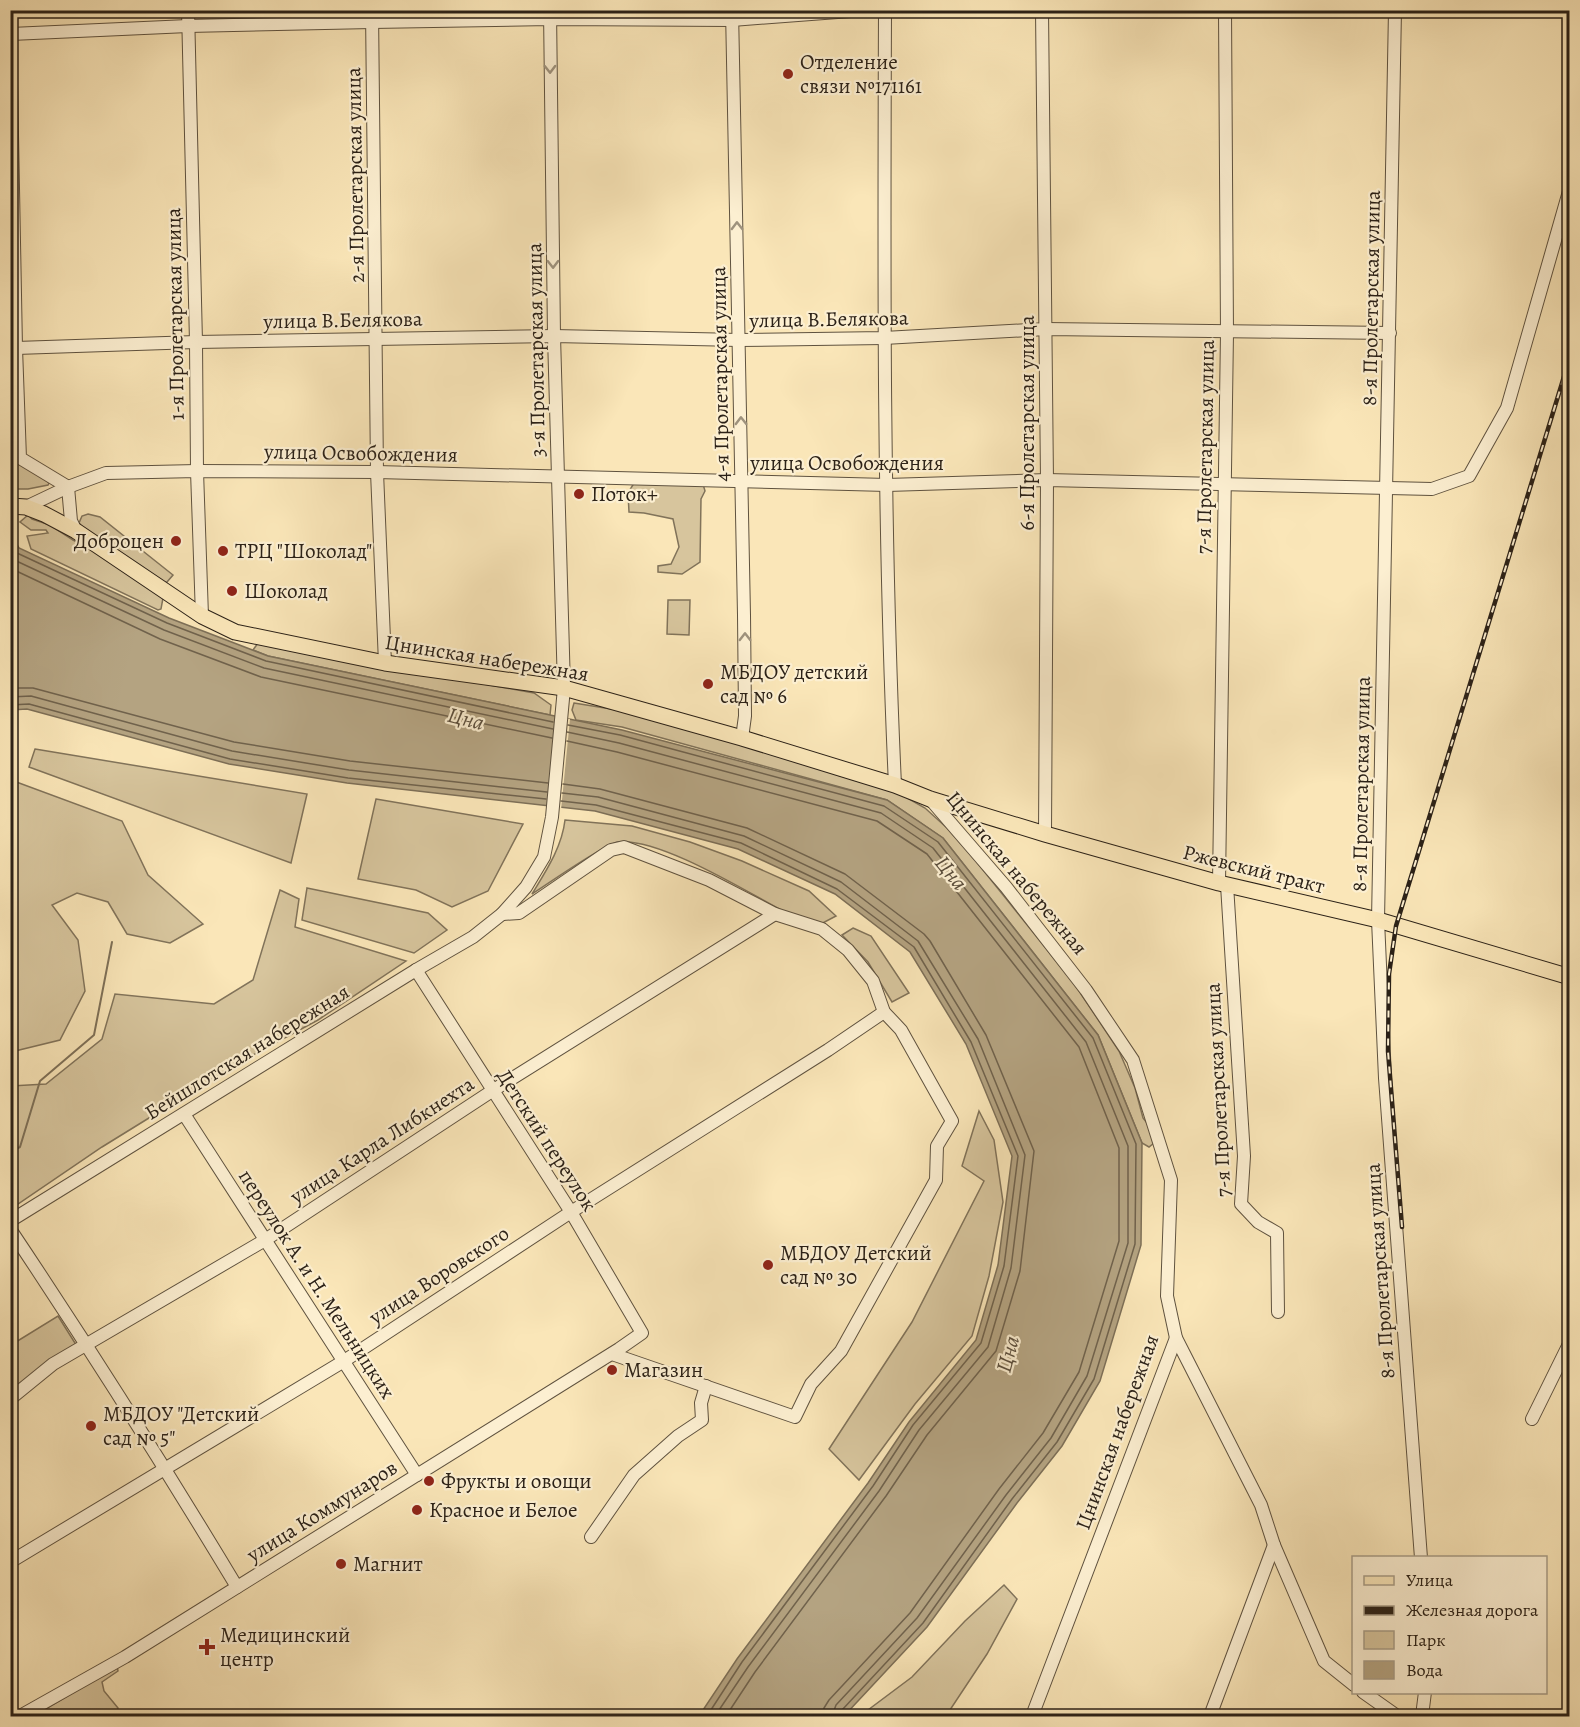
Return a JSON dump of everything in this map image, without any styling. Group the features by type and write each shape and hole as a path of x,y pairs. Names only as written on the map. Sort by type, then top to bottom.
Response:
{"main road":[{"name":"Цнинская набережная","path":"18,507 76,531 202,616 235,632 385,663 564,688 742,738 895,785 930,799"},
{"name":"Ржевский тракт","path":"930,799 1223,884 1378,920 1569,977"}],"street":[{"name":"1-я Пролетарская улица","path":"188,10 202,616"},
{"path":"11,34 372,16 732,15 864,10"},
{"path":"885,10 884,338 890,677 895,785"},
{"name":"6-я Пролетарская улица","path":"1042,10 1047,480 1045,834"},
{"name":"7-я Пролетарская улица","path":"1225,10 1227,333 1224,484 1223,884 1244,1156 1241,1204 1258,1222 1277,1233 1278,1312"},
{"name":"8-я Пролетарская улица","path":"1395,10 1378,920 1385,1078 1421,1556"},
{"name":"3-я Пролетарская улица","path":"550,15 554,336 563,711"},
{"name":"4-я Пролетарская улица","path":"732,15 742,482 745,705 742,738"},
{"name":"2-я Пролетарская улица","path":"372,16 377,472 385,663"},
{"path":"10,28 20,458 68,487 71,521 76,531"},
{"name":"улица Освобождения","path":"18,507 106,473 197,471 377,472 887,485 1047,480 1432,489 1469,476 1507,408 1569,188"},
{"name":"улица В.Белякова","path":"16,348 196,342 554,336 739,340 884,338 1046,330 1390,333"},
{"name":"Бейшлотская набережная","path":"10,1221 473,937 502,915 526,887 544,857 552,818 563,711"},
{"name":"Цнинская набережная","path":"930,799 1014,896 1086,990 1133,1060 1171,1180 1167,1296 1176,1338 1032,1716"},
{"name":"Бейшлотская набережная","path":"502,915 519,913 611,850 624,847 709,880 776,914 822,929 848,951 873,981 884,1012 901,1030 952,1121 937,1146 936,1180 841,1351 812,1384 795,1417 706,1386"},
{"name":"улица Карла Либкнехта","path":"10,1399 53,1364 266,1240 492,1091 776,914"},
{"name":"Детский переулок","path":"416,970 571,1212 642,1333"},
{"name":"улица Воровского","path":"10,1562 344,1361 571,1212 828,1050 884,1012"},
{"name":"переулок А. и Н. Мельницких","path":"184,1114 417,1475"},
{"path":"10,1229 87,1343 237,1587"},
{"name":"улица Коммунаров","path":"20,1716 125,1657 612,1354 642,1333"},
{"path":"1176,1338 1260,1505 1274,1545 1324,1661 1352,1684"},
{"path":"1532,1419 1569,1342"},
{"path":"591,1537 634,1475 678,1436 702,1420 701,1403 706,1386 612,1354"},
{"path":"1210,1716 1274,1545"},
{"path":"1366,1694 1397,1716"},
{"path":"1422,1716 1425,1694"},
{"path":"10,1706 15,1716"}],"green space":[{"path":"11,369 13,369 17,456 49,483 48,485 28,489 11,489"},
{"path":"634,483 703,484 705,491 701,499 700,562 682,574 658,572 658,566 671,564 679,547 673,519 629,512 628,493"},
{"path":"88,514 100,517 173,575 167,582 159,583 82,527 79,523 82,516"},
{"path":"28,515 112,560 163,598 161,609 158,610 31,549 27,536 48,533 46,530 31,530 20,522"},
{"path":"668,600 690,600 689,635 667,634"},
{"path":"258,643 534,693 551,705 550,715 268,656 253,650"},
{"path":"574,703 636,713 895,791 925,808 971,855 1073,982 1119,1051 1154,1143 1149,1147 1142,1143 1098,1035 943,838 887,800 622,727 576,720 572,710"},
{"path":"35,749 307,794 291,863 29,767"},
{"path":"11,780 122,821 148,875 203,924 170,943 127,934 108,902 77,893 52,905 78,940 85,991 60,1040 11,1052"},
{"path":"376,799 523,824 488,891 452,907 416,890 358,879"},
{"path":"565,820 632,826 690,842 742,861 809,891 836,916 819,925 802,919 679,857 635,843 611,844 532,894 557,849"},
{"path":"307,888 428,913 447,930 414,953 302,920"},
{"path":"280,890 299,899 295,927 406,961 318,1020 238,1063 102,1147 18,1204 11,1205 11,1086 46,1084 102,1039 115,994 214,1004 253,980"},
{"path":"853,928 871,936 909,993 892,1002 868,962 842,935"},
{"path":"979,1111 994,1140 1003,1202 989,1276 972,1336 915,1404 859,1480 829,1449 912,1322 984,1181 962,1166"},
{"path":"58,1316 80,1351 11,1397 11,1345"},
{"path":"1004,1585 1017,1599 987,1654 946,1716 860,1716 912,1677 965,1621"},
{"path":"117,1666 118,1671 102,1682 104,1691 118,1708 117,1716 34,1716"}],"water":[{"name":"Цна","path":"10,533 19,548 169,618 268,656 622,730 887,800 943,838 1098,1035 1142,1143 1141,1245 1100,1381 1062,1446 1017,1503 927,1627 844,1716 699,1716 737,1659 868,1483 909,1422 976,1340 998,1265 1012,1156 966,1044 910,952 835,894 738,849 595,811 347,783 229,764 27,709 11,710"}],"pier":[{"path":"556,716 570,719 561,810 548,808"}],"waterway":[{"path":"10,1152 20,1147 40,1081 94,1035 112,942"}],"railway":[{"path":"1402,1227 1388,1051 1389,974 1396,926 1570,357"}],"place":[{"name":"Отделение связи №171161","path":"788,74"},
{"name":"Поток+","path":"579,494"},
{"name":"Доброцен","path":"176,541"},
{"name":"ТРЦ \"Шоколад\"","path":"223,551"},
{"name":"Шоколад","path":"232,591"},
{"name":"МБДОУ детский сад № 6","path":"708,684"},
{"name":"МБДОУ Детский сад № 30","path":"768,1265"},
{"name":"Магазин","path":"612,1370"},
{"name":"МБДОУ \"Детский сад № 5\"","path":"91,1426"},
{"name":"Фрукты и овощи","path":"429,1481"},
{"name":"Красное и Белое","path":"417,1510"},
{"name":"Магнит","path":"341,1564"},
{"name":"Медицинский центр","path":"207,1647"}]}
